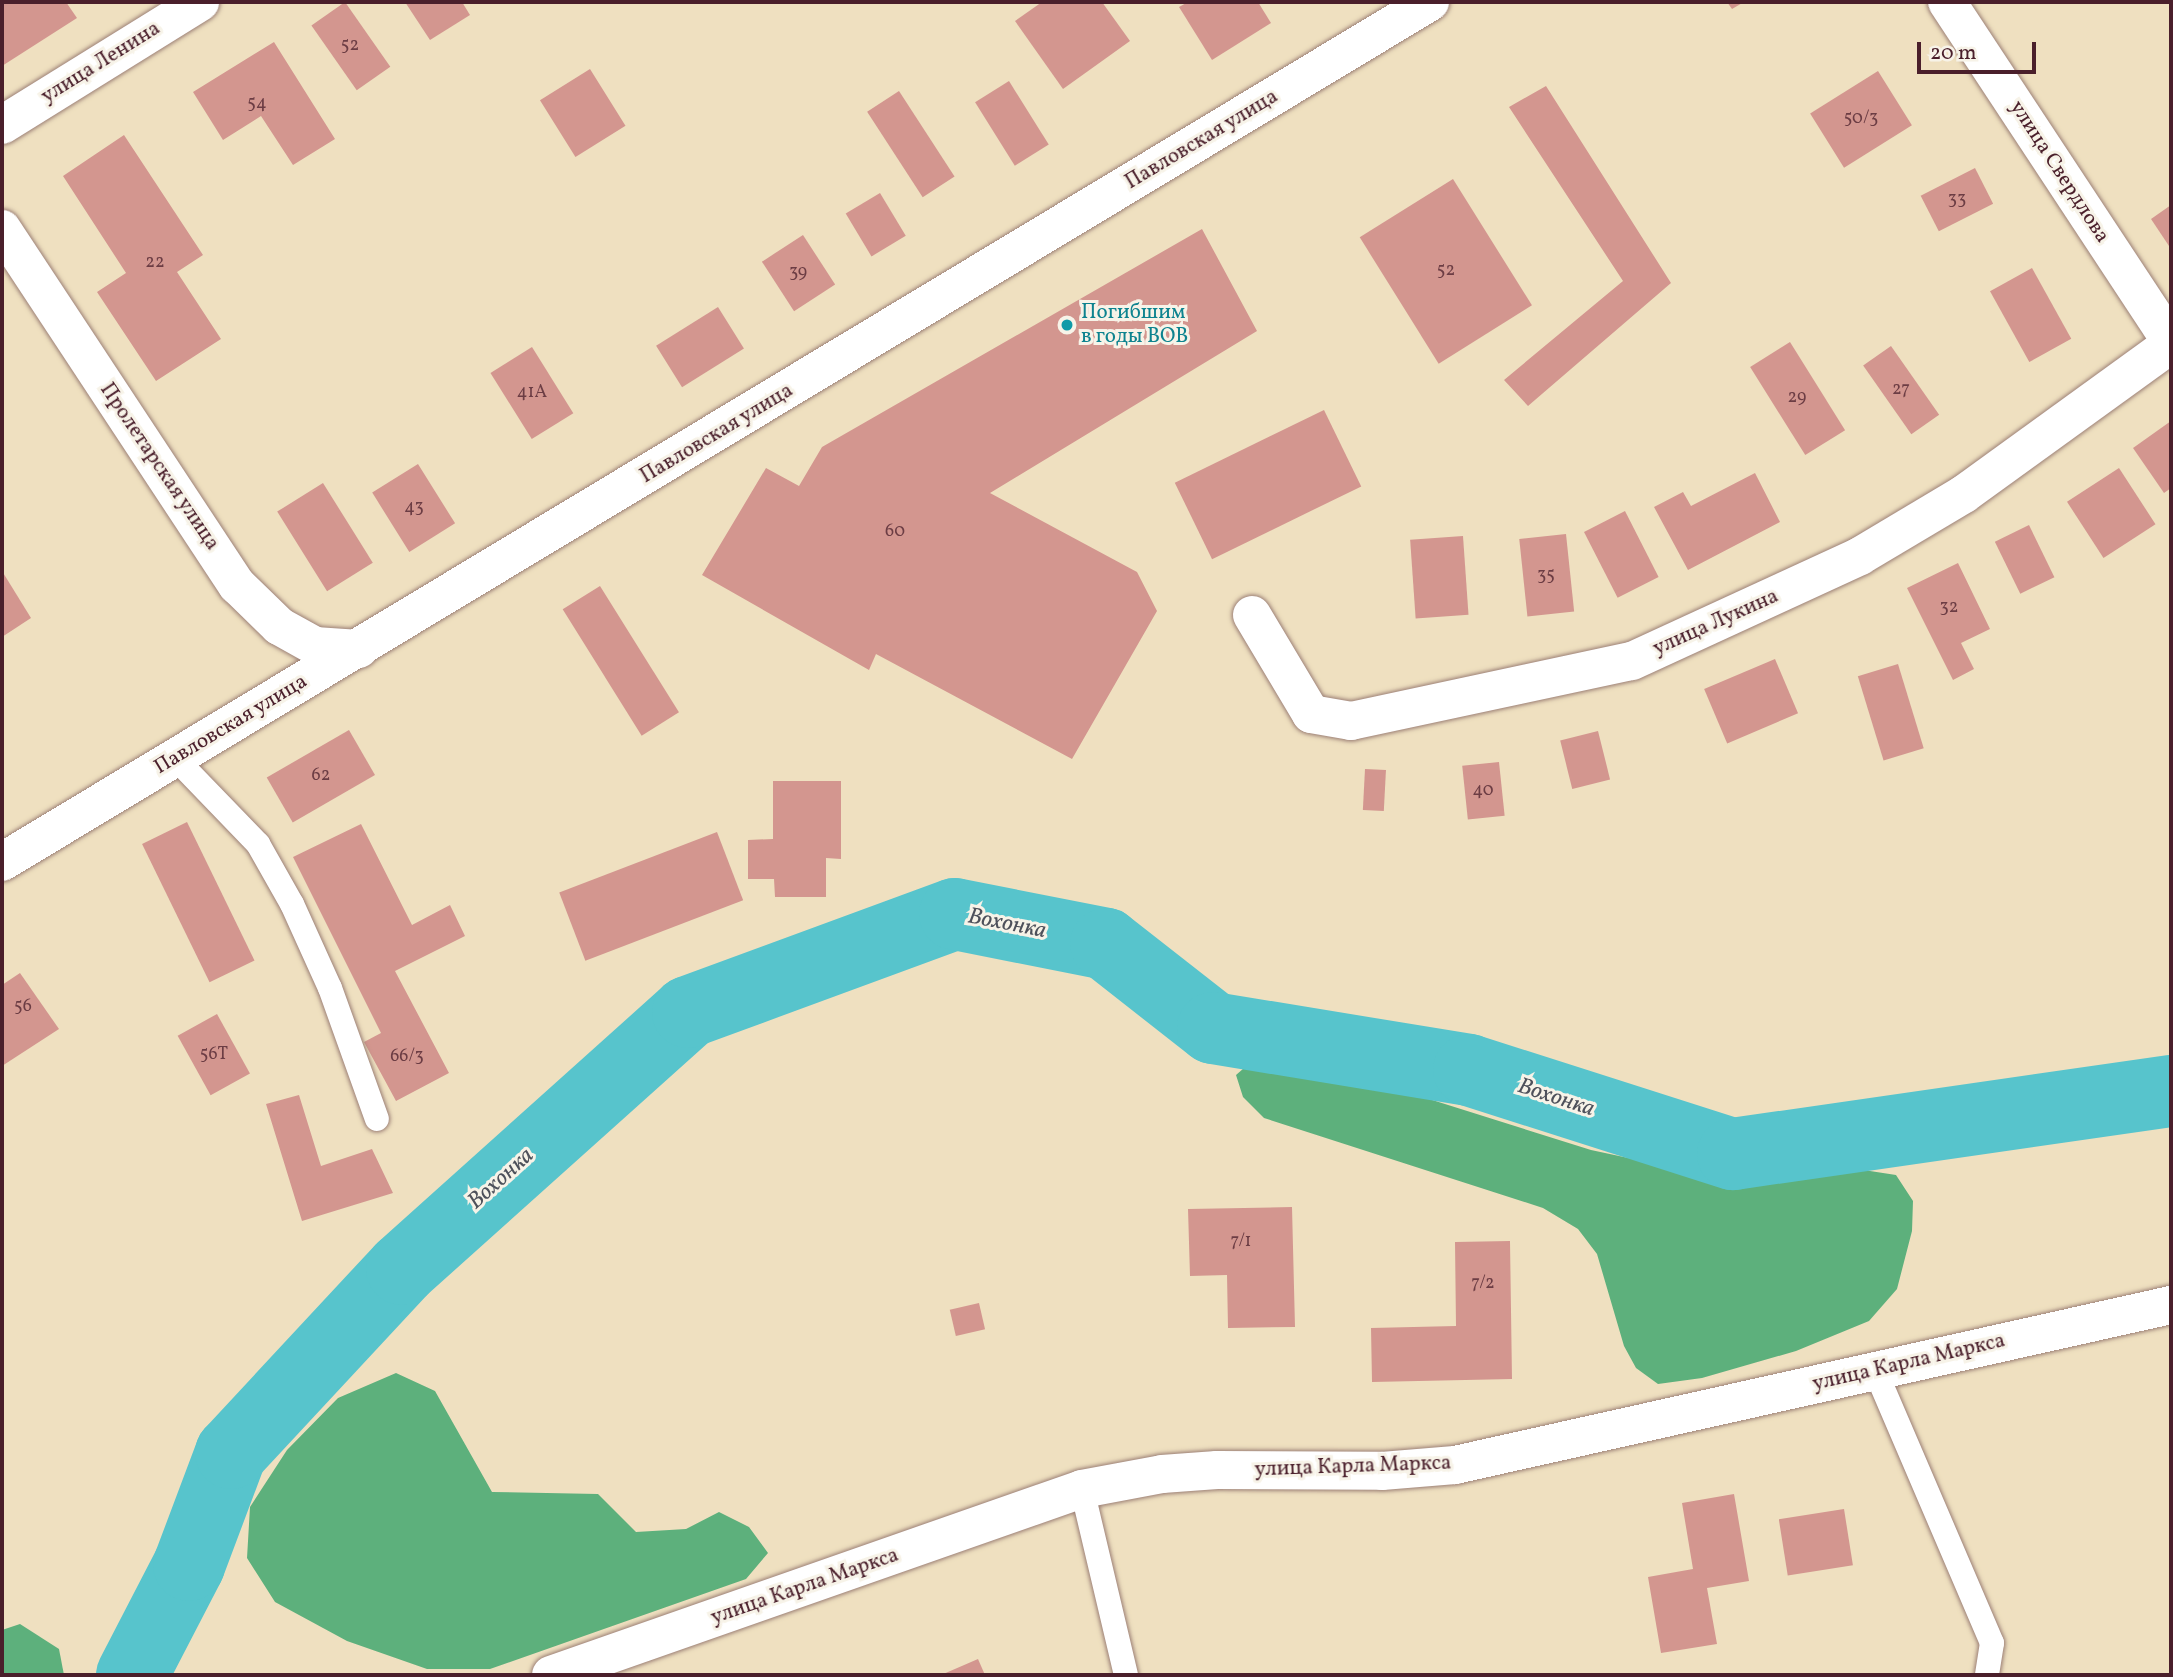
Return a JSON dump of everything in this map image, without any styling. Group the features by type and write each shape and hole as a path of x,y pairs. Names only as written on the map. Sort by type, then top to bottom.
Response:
{"street":[{"name":"улица Ленина","path":"2,125 200,2"},
{"name":"Павловская улица","path":"2,862 1430,2"},
{"name":"улица Свердлова","path":"1947,2 2171,343"},
{"name":"Пролетарская улица","path":"2,229 237,585 279,626 315,646 359,649"},
{"name":"улица Лукина","path":"1252,615 1311,713 1351,721 1632,661 1860,556 1964,495 2171,343"},
{"name":"улица Карла Маркса","path":"551,1675 1082,1489 1203,1471 1382,1471 1455,1465 2171,1305"}],"lane":[{"path":"175,758 258,844 292,904 330,988 377,1119"},
{"path":"1875,1370 1992,1643 1987,1675"},
{"path":"1082,1489 1126,1675"}],"green space":[{"path":"1259,1055 1375,1082 1591,1150 1708,1175 1831,1165 1896,1175 1913,1201 1912,1231 1897,1289 1869,1321 1796,1351 1702,1378 1658,1384 1636,1368 1624,1346 1597,1254 1578,1229 1543,1208 1264,1118 1243,1097 1236,1075"},
{"path":"396,1373 435,1391 492,1492 598,1494 636,1532 686,1529 719,1512 749,1527 768,1553 746,1579 490,1669 427,1669 347,1641 275,1602 247,1558 250,1507 287,1450 338,1398"},
{"path":"20,1624 59,1649 64,1675 2,1675 2,1630"}],"building":[{"path":"2,2 66,2 77,18 2,66"},
{"path":"345,2 390,67 357,90 311,26"},
{"path":"405,2 462,2 470,15 430,40"},
{"path":"1042,2 1102,2 1130,41 1063,89 1015,21"},
{"path":"1188,2 1258,2 1271,23 1212,60 1179,7"},
{"path":"1727,2 1744,2 1732,9"},
{"path":"274,42 335,139 293,165 261,116 223,140 193,92"},
{"path":"590,69 626,126 575,157 540,100"},
{"path":"1878,71 1912,125 1844,168 1810,113"},
{"path":"1009,81 1049,145 1015,166 975,102"},
{"path":"1546,86 1671,283 1528,406 1504,380 1623,281 1509,107"},
{"path":"899,91 955,177 923,197 867,112"},
{"path":"124,135 203,255 177,272 221,339 156,381 97,292 126,273 63,176"},
{"path":"1975,168 1993,204 1939,231 1921,196"},
{"path":"1453,179 1532,305 1439,364 1360,237"},
{"path":"880,193 906,236 871,256 846,214"},
{"path":"2171,205 2171,249 2151,219"},
{"path":"1202,229 1257,331 990,493 1137,572 1157,611 1072,759 876,654 869,670 702,575 766,468 799,486 822,447"},
{"path":"803,235 835,284 794,311 762,262"},
{"path":"2032,268 2071,339 2029,362 1990,291"},
{"path":"718,307 744,349 682,387 656,346"},
{"path":"1790,342 1845,430 1805,455 1750,367"},
{"path":"1891,346 1939,415 1911,434 1863,366"},
{"path":"532,347 573,413 532,439 490,373"},
{"path":"1324,410 1361,486 1212,559 1175,483"},
{"path":"2171,421 2171,488 2164,493 2133,448"},
{"path":"418,464 455,523 409,552 372,493"},
{"path":"2119,468 2155,524 2103,558 2067,502"},
{"path":"1755,473 1780,522 1688,570 1654,507 1683,492 1691,506"},
{"path":"323,483 373,563 327,591 277,512"},
{"path":"1625,511 1659,577 1618,598 1584,532"},
{"path":"2029,525 2054,577 2020,594 1995,542"},
{"path":"1566,534 1574,612 1527,616 1519,539"},
{"path":"1463,536 1469,615 1416,619 1410,540"},
{"path":"1958,563 1990,629 1961,643 1974,669 1953,680 1907,588"},
{"path":"2,571 31,618 2,637"},
{"path":"600,586 679,712 642,736 563,609"},
{"path":"1775,659 1798,713 1727,743 1704,689"},
{"path":"1898,664 1924,748 1884,760 1858,676"},
{"path":"349,730 375,775 293,823 267,778"},
{"path":"1598,731 1610,780 1572,789 1560,740"},
{"path":"1499,762 1505,816 1468,820 1462,766"},
{"path":"1365,769 1386,770 1384,811 1363,810"},
{"path":"773,781 841,781 841,859 826,858 826,897 775,897 774,879 748,879 748,840 773,839"},
{"path":"187,822 255,960 210,982 142,844"},
{"path":"361,824 412,925 450,905 465,936 395,971 449,1073 396,1101 364,1042 381,1033 293,857"},
{"path":"717,832 743,900 585,961 559,893"},
{"path":"20,973 59,1029 2,1066 2,985"},
{"path":"217,1014 250,1073 211,1095 178,1036"},
{"path":"299,1095 321,1166 372,1149 393,1193 302,1221 266,1104"},
{"path":"1292,1207 1295,1327 1228,1328 1227,1275 1190,1276 1188,1209"},
{"path":"1510,1241 1512,1379 1372,1382 1371,1328 1456,1326 1455,1242"},
{"path":"979,1303 985,1329 956,1336 950,1310"},
{"path":"1734,1494 1749,1581 1707,1588 1717,1644 1661,1653 1648,1577 1693,1569 1682,1503"},
{"path":"1844,1509 1853,1565 1788,1576 1779,1519"},
{"path":"978,1659 985,1675 941,1675"}],"waterway":[{"name":"Вохонка","path":"132,1675 189,1565 231,1453 402,1269 688,1012 955,914 1106,944 1213,1028 1469,1070 1733,1154 2171,1091"}],"place":[{"name":"Погибшим в годы ВОВ","path":"1067,325"}]}
